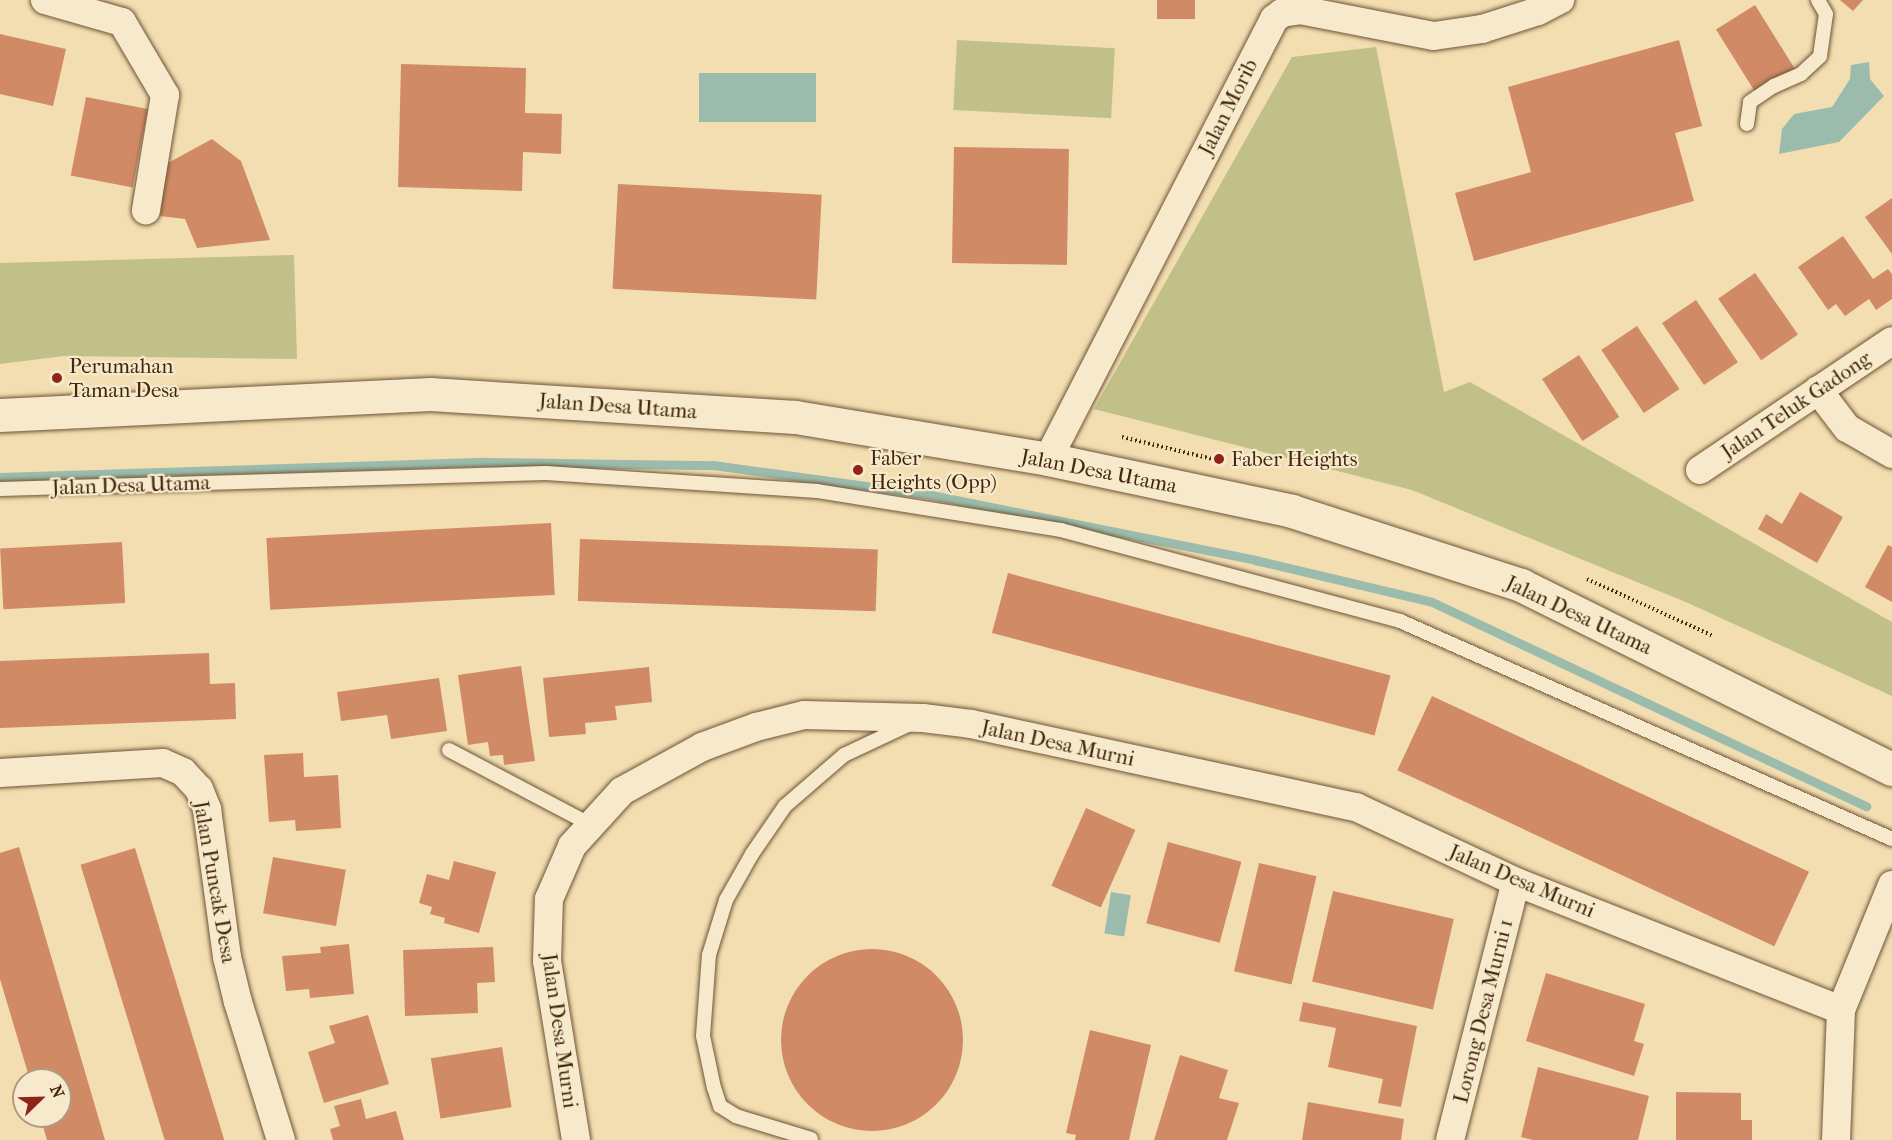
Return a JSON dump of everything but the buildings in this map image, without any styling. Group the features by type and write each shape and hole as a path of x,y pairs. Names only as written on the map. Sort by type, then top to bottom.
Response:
{"street":[{"path":"45,0 122,22 165,95 146,210"},
{"name":"Jalan Morib","path":"1048,459 1268,27 1282,13 1316,6 1434,36 1482,29 1538,11 1560,0"},
{"name":"Jalan Teluk Gadong","path":"1700,470 1892,341"},
{"path":"1818,390 1847,428 1892,454"},
{"name":"Jalan Desa Utama","path":"0,415 430,394 795,417 1048,459 1292,511 1521,585 1892,769"},
{"name":"Jalan Desa Murni","path":"576,1140 547,961 549,899 572,846 622,791 702,747 756,727 804,715 923,718 971,724 1356,807 1516,882 1841,1010"},
{"name":"Jalan Puncak Desa","path":"0,773 164,763 183,772 199,789 207,809 227,957 238,1002 281,1140"},
{"name":"Lorong Desa Murni 1","path":"1450,1140 1516,882"},
{"path":"1836,1140 1841,1010 1892,885"}],"lane":[{"path":"1747,124 1750,102 1774,86 1801,74 1820,57 1826,14 1818,0"},
{"name":"Jalan Desa Utama","path":"0,489 546,473 817,490 1061,530 1400,621 1892,839"},
{"path":"811,1139 736,1116 720,1106 716,1097 704,1036 709,955 726,900 752,854 785,806 844,755 923,718"},
{"path":"449,750 591,825"}],"green space":[{"path":"957,40 1115,48 1111,118 953,110"},
{"path":"1376,47 1444,392 1470,382 1892,622 1892,696 1688,603 1412,490 1094,409 1292,57"},
{"path":"294,255 297,359 64,356 0,364 0,263"}],"shaded area":[{"path":"1869,62 1870,79 1884,96 1839,142 1779,154 1782,129 1794,114 1832,107 1850,79 1851,65"},
{"path":"699,73 816,73 816,122 699,122"},
{"path":"1111,892 1131,895 1124,937 1104,933"}],"waterway":[{"path":"0,477 485,462 713,465 931,495 1255,560 1432,602 1866,806"}],"place":[{"name":"Perumahan Taman Desa","path":"57,378"},
{"name":"Faber Heights","path":"1219,459"},
{"name":"Faber Heights (Opp)","path":"858,470"}]}
